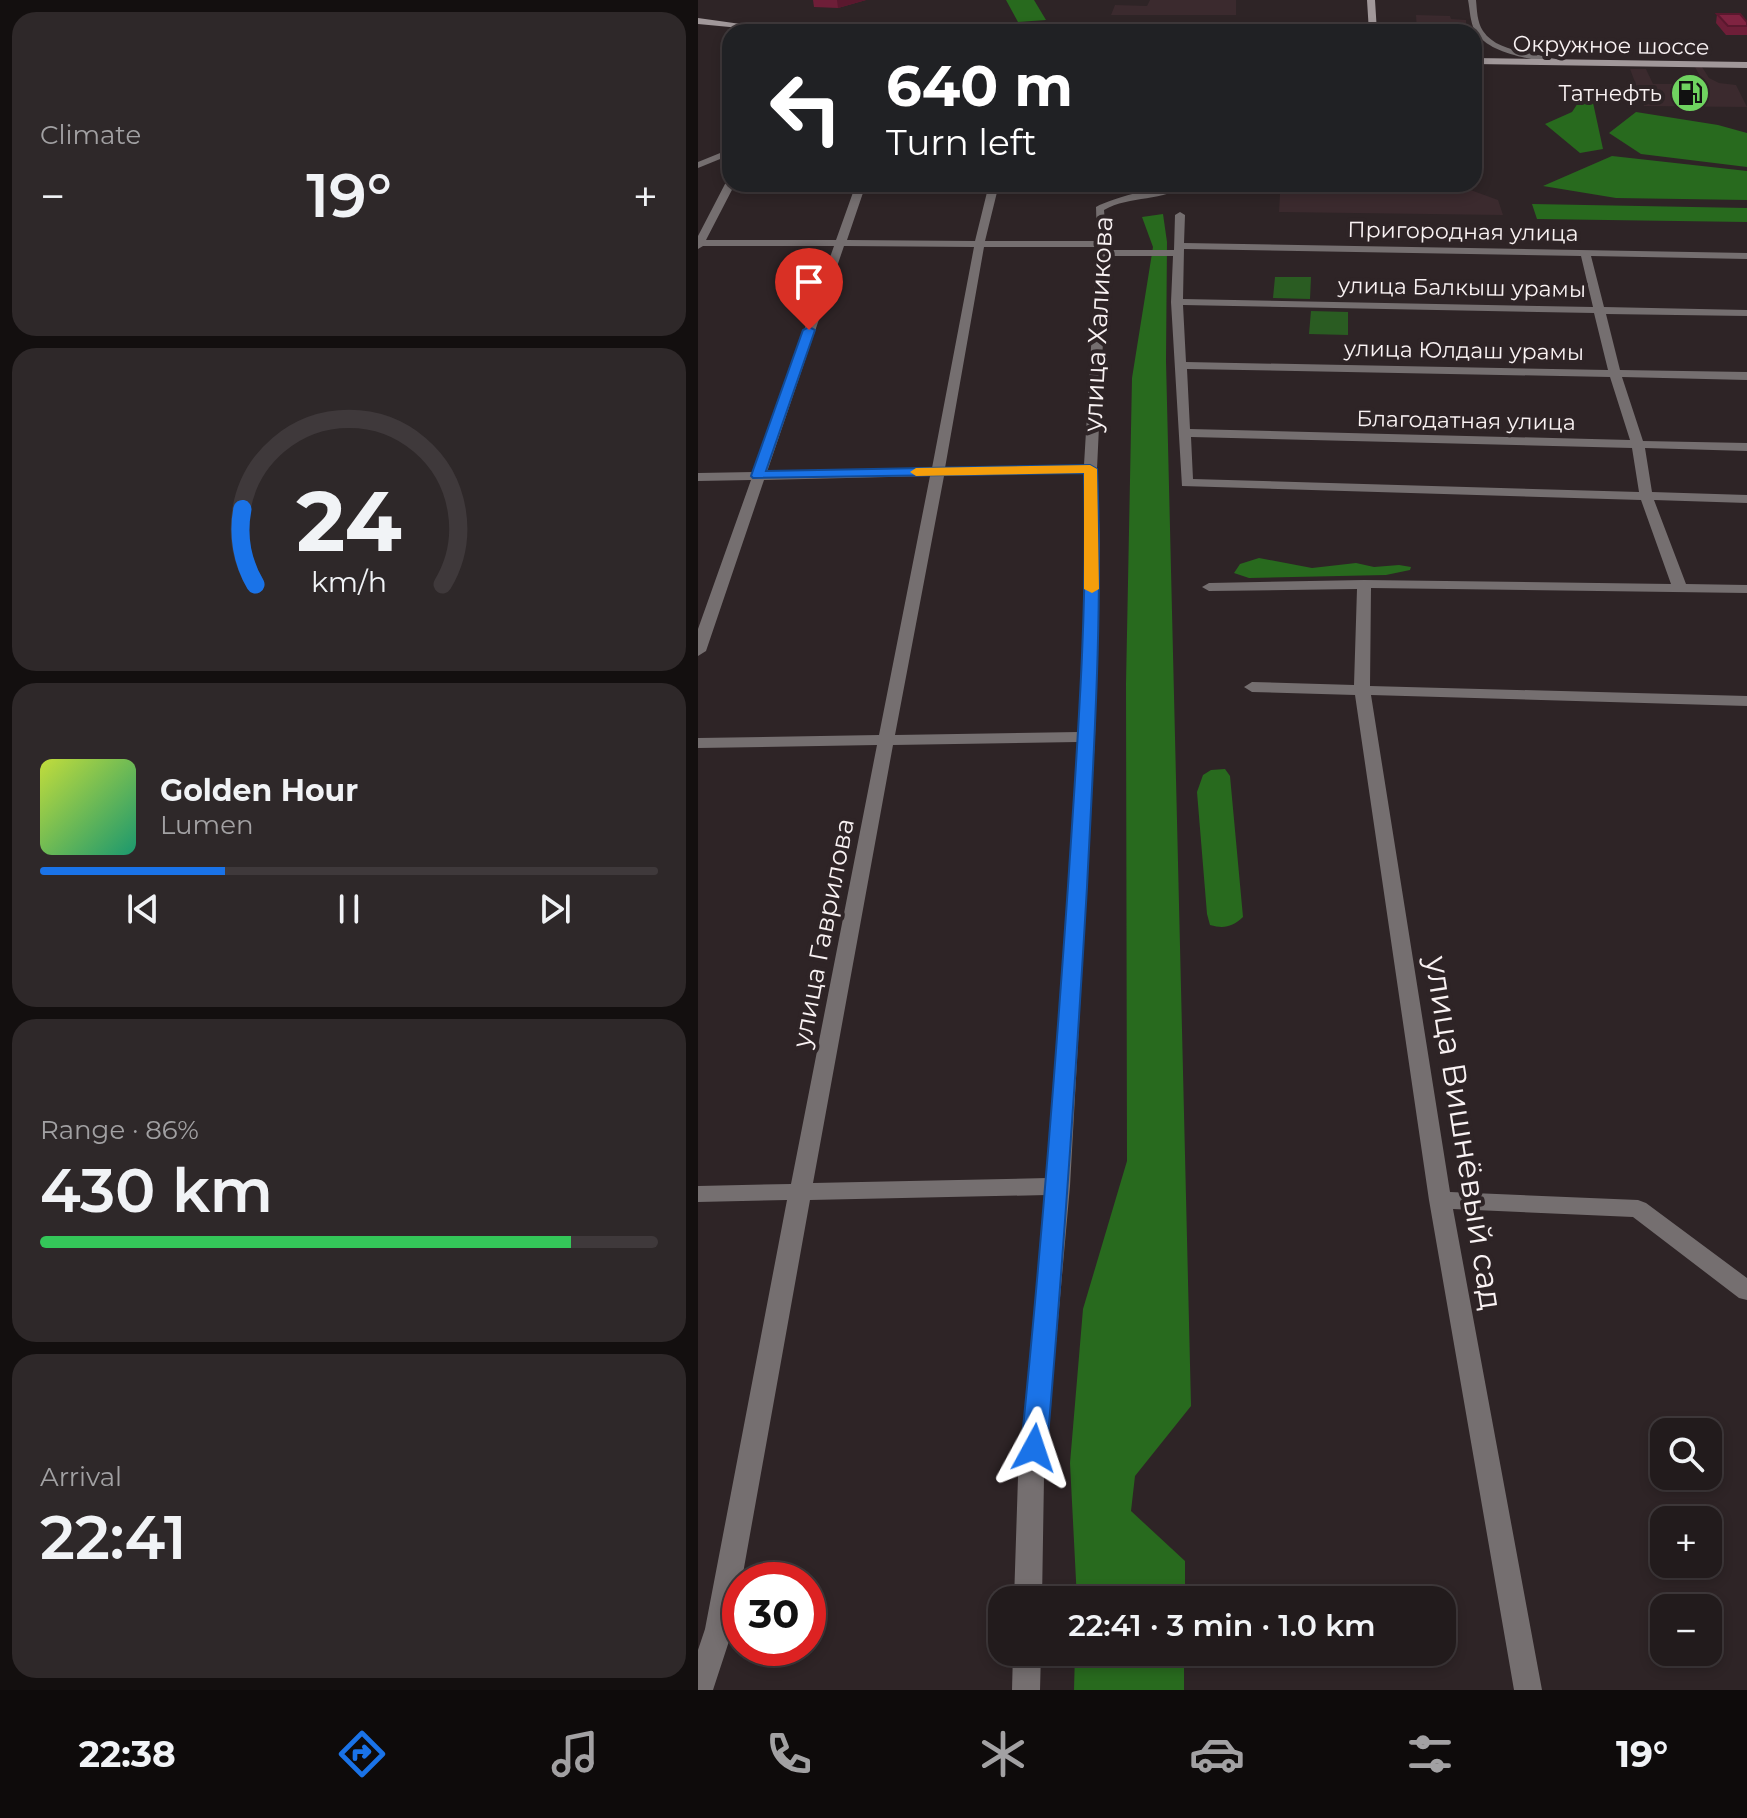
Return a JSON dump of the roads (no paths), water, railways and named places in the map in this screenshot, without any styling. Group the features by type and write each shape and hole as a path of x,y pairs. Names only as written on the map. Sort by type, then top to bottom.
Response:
{"street":[{"path":"1371,0 1372,24"},
{"path":"1472,0 1477,24"},
{"path":"698,21 722,24"},
{"path":"1482,34 1511,50 1562,63"},
{"name":"Окружное шоссе","path":"1482,61 1747,65"},
{"path":"698,165 722,155"},
{"path":"699,244 726,192"},
{"path":"698,651 858,192"},
{"name":"улица Гаврилова","path":"699,1690 719,1629 885,741 940,472 978,243 992,192"},
{"name":"улица Халикова","path":"1028,1586 1031,1477 1059,1186 1087,737 1093,545 1090,469 1102,248 1099,209 1116,201 1166,192"},
{"path":"1180,215 1177,302 1187,483 1747,499"},
{"name":"Пригородная улица","path":"699,244 978,243 1102,248 1747,256"},
{"path":"1585,253 1615,373 1638,445 1646,496 1680,587"},
{"name":"улица Балкыш урамы","path":"1177,302 1747,313"},
{"name":"улица Юлдаш урамы","path":"1181,365 1747,376"},
{"name":"Благодатная улица","path":"1184,433 1747,447"},
{"path":"698,477 1090,469"},
{"path":"1209,587 1364,584 1747,589"},
{"name":"улица Вишнёвый сад","path":"1364,584 1362,689 1440,1200 1528,1690"},
{"path":"1252,687 1747,701"},
{"path":"698,743 1087,737"},
{"path":"698,1194 1059,1186"},
{"path":"1440,1200 1638,1209 1747,1291"},
{"path":"1026,1690 1027,1666"}],"place":[{"name":"Татнефть","path":"1690,93"}]}
